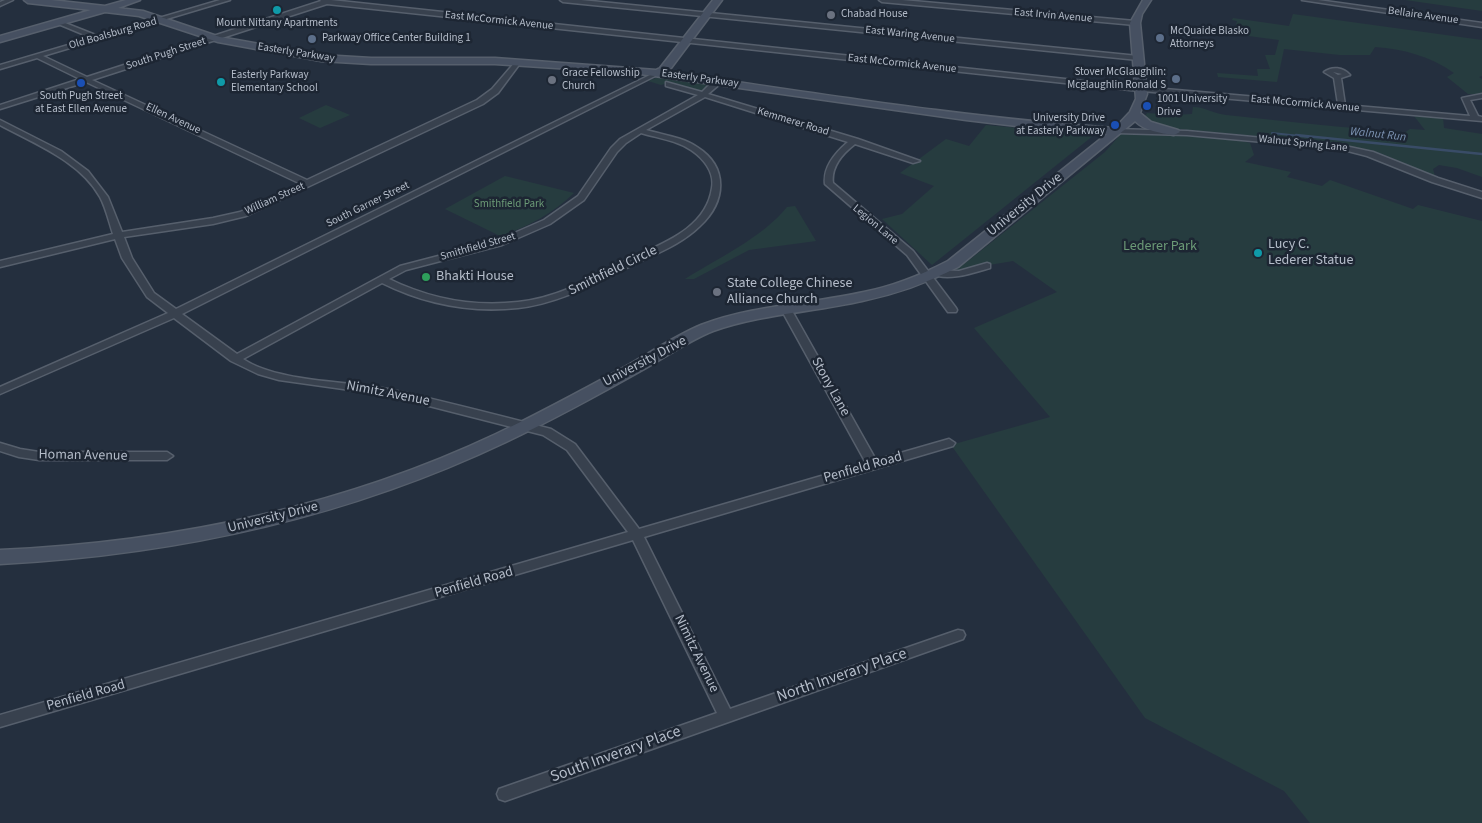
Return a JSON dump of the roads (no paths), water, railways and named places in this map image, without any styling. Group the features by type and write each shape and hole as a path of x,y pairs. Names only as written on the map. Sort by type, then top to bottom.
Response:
{"main road":[{"name":"Easterly Parkway","path":"28,0 140,12 214,38 335,60 518,62 658,74 974,118 1117,131"},
{"name":"South Garner Street","path":"658,74 664,70 718,0"},
{"path":"1147,0 1138,14 1135,23 1141,89 1140,105 1135,113 1138,119 1147,125 1174,132"},
{"path":"0,38 129,1"},
{"name":"University Drive","path":"0,557 36,556 147,545 215,533 323,505 404,478 470,452 525,426 705,329 732,319 873,295 901,288 933,276 953,264 1117,131 1135,113"}],"street":[{"path":"0,4 10,0"},
{"name":"Old Boalsburg Road","path":"0,67 227,0"},
{"name":"East Waring Avenue","path":"562,0 1138,58"},
{"name":"East Irvin Avenue","path":"882,0 1135,23"},
{"name":"Bellaire Avenue","path":"1305,0 1482,24"},
{"name":"South Pugh Street","path":"0,107 327,1"},
{"name":"East McCormick Avenue","path":"327,1 1141,89 1479,119"},
{"path":"58,22 98,38"},
{"name":"Ellen Avenue","path":"37,56 308,184"},
{"name":"William Street","path":"0,264 150,229 214,221 256,208 480,102 495,91 518,62"},
{"name":"South Garner Street","path":"0,391 175,314 658,74"},
{"path":"1337,77 1342,107"},
{"name":"Smithfield Street","path":"235,359 381,279 413,265 511,239 547,222 580,198 618,146 640,130 705,95 718,81"},
{"name":"Kemmerer Road","path":"669,84 916,161"},
{"path":"1479,119 1466,99 1467,97 1482,96"},
{"name":"Nimitz Avenue","path":"0,122 58,152 85,173 104,197 126,258 150,295 235,359 262,372 279,377 386,392 525,426 547,432 571,447 636,534 726,716"},
{"name":"Smithfield Circle","path":"381,279 412,293 438,300 501,306 536,303 572,292 673,241 695,226 710,208 717,190 715,173 709,162 694,148 640,130"},
{"name":"Walnut Spring Lane","path":"1117,131 1174,132 1348,148 1370,154 1441,182 1482,195"},
{"name":"Legion Lane","path":"855,141 845,147 840,154 828,176 829,184 910,253 933,276 952,310"},
{"path":"933,276 959,274 987,266"},
{"name":"Stony Lane","path":"786,309 873,465"},
{"name":"Penfield Road","path":"0,721 949,443"},
{"name":"Homan Avenue","path":"0,447 19,453 39,456 167,456"},
{"name":"North Inverary Place","path":"726,716 958,635"},
{"name":"South Inverary Place","path":"505,794 726,716"}],"waterway":[{"name":"Walnut Run","path":"1272,133 1309,137"},
{"name":"Walnut Run","path":"1296,135 1482,154"}],"place":[{"name":"Mount Nittany Apartments","path":"277,10"},
{"name":"Chabad House","path":"831,15"},
{"name":"McQuaide Blasko Attorneys","path":"1160,38"},
{"name":"Parkway Office Center Building 1","path":"312,39"},
{"name":"Stover McGlaughlin: Mcglaughlin Ronald S","path":"1176,79"},
{"name":"Grace Fellowship Church","path":"552,80"},
{"name":"Easterly Parkway Elementary School","path":"221,82"},
{"name":"South Pugh Street at East Ellen Avenue","path":"81,83"},
{"name":"1001 University Drive","path":"1147,106"},
{"name":"University Drive at Easterly Parkway","path":"1115,125"},
{"name":"Lucy C. Lederer Statue","path":"1258,253"},
{"name":"Bhakti House","path":"426,277"},
{"name":"State College Chinese Alliance Church","path":"717,292"}],"park label":[{"name":"Smithfield Park","path":"509,205"},
{"name":"Lederer Park","path":"1160,247"}]}
